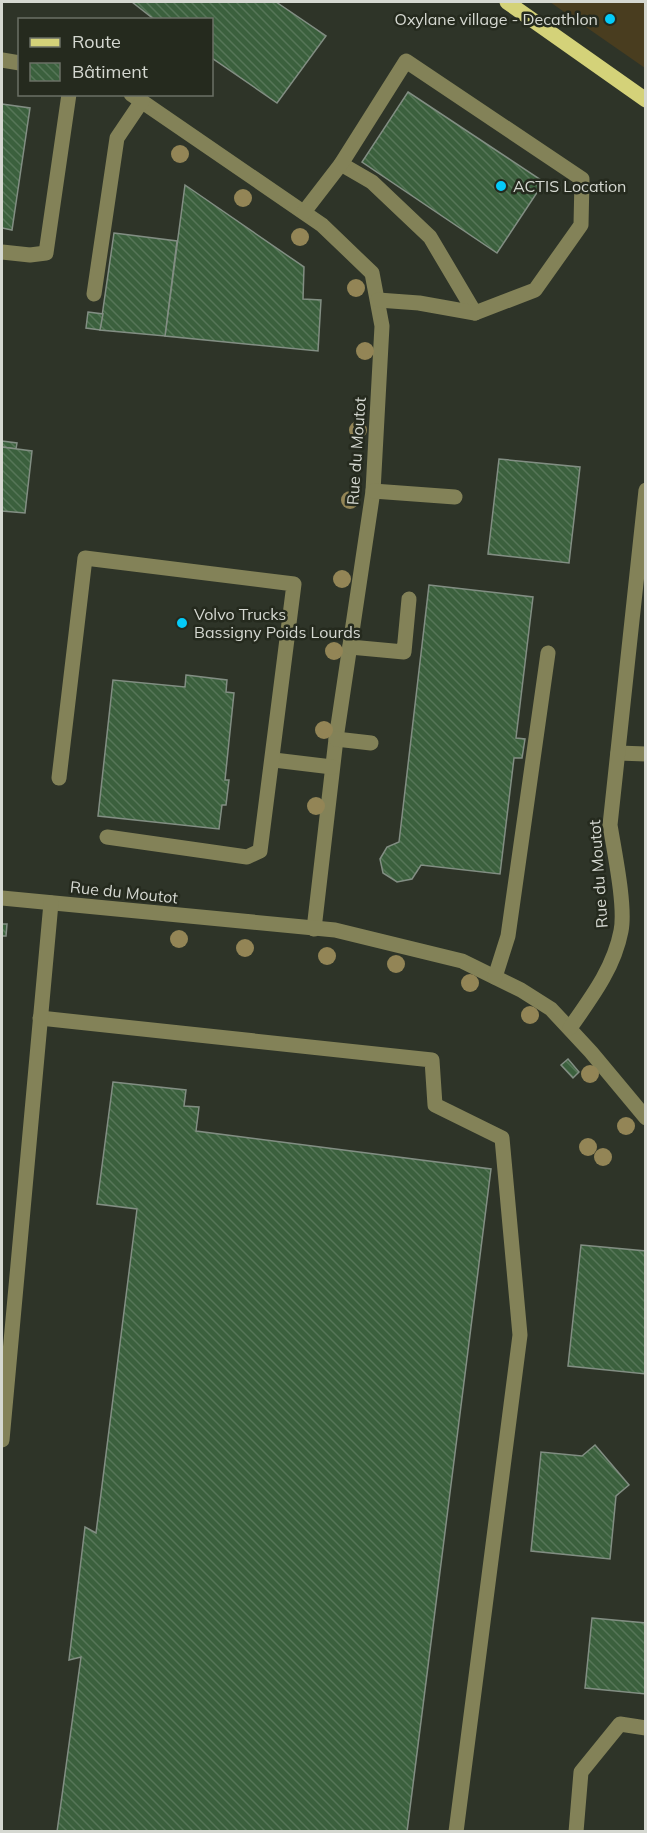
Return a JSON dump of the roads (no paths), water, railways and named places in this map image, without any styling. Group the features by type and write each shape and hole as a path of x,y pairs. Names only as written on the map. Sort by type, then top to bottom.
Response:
{"main road":[{"path":"507,2 645,100"}],"street":[{"path":"2,60 18,63"},
{"path":"304,212 341,164 406,61 582,179 581,225 535,290 475,314 420,303 378,300"},
{"path":"2,252 30,255 46,253 69,96"},
{"path":"94,294 117,138 136,98"},
{"name":"Rue du Moutot","path":"136,98 322,225 372,273 378,300 382,326 373,491 336,739 314,929"},
{"path":"341,164 372,182 430,237 475,314"},
{"name":"Rue du Moutot","path":"570,1028 604,978 622,929 618,875 610,825 645,490"},
{"path":"373,491 455,497"},
{"path":"59,778 85,558 294,584 274,760 260,851 247,857 107,837"},
{"path":"350,646 404,652 409,599"},
{"path":"495,977 508,936 548,653"},
{"path":"336,739 371,743"},
{"path":"618,753 645,754"},
{"path":"274,760 333,767"},
{"name":"Rue du Moutot","path":"2,898 335,930 462,961 551,1009 570,1028 645,1118"},
{"path":"2,1440 51,903"},
{"path":"40,1018 432,1060 435,1105 502,1138 520,1335 456,1832"},
{"path":"576,1832 581,1772 620,1725 645,1728"}],"place":[{"name":"Oxylane village - Decathlon","path":"610,19"},
{"name":"ACTIS Location","path":"501,186"},
{"name":"Volvo Trucks Bassigny Poids Lourds","path":"182,623"}]}
